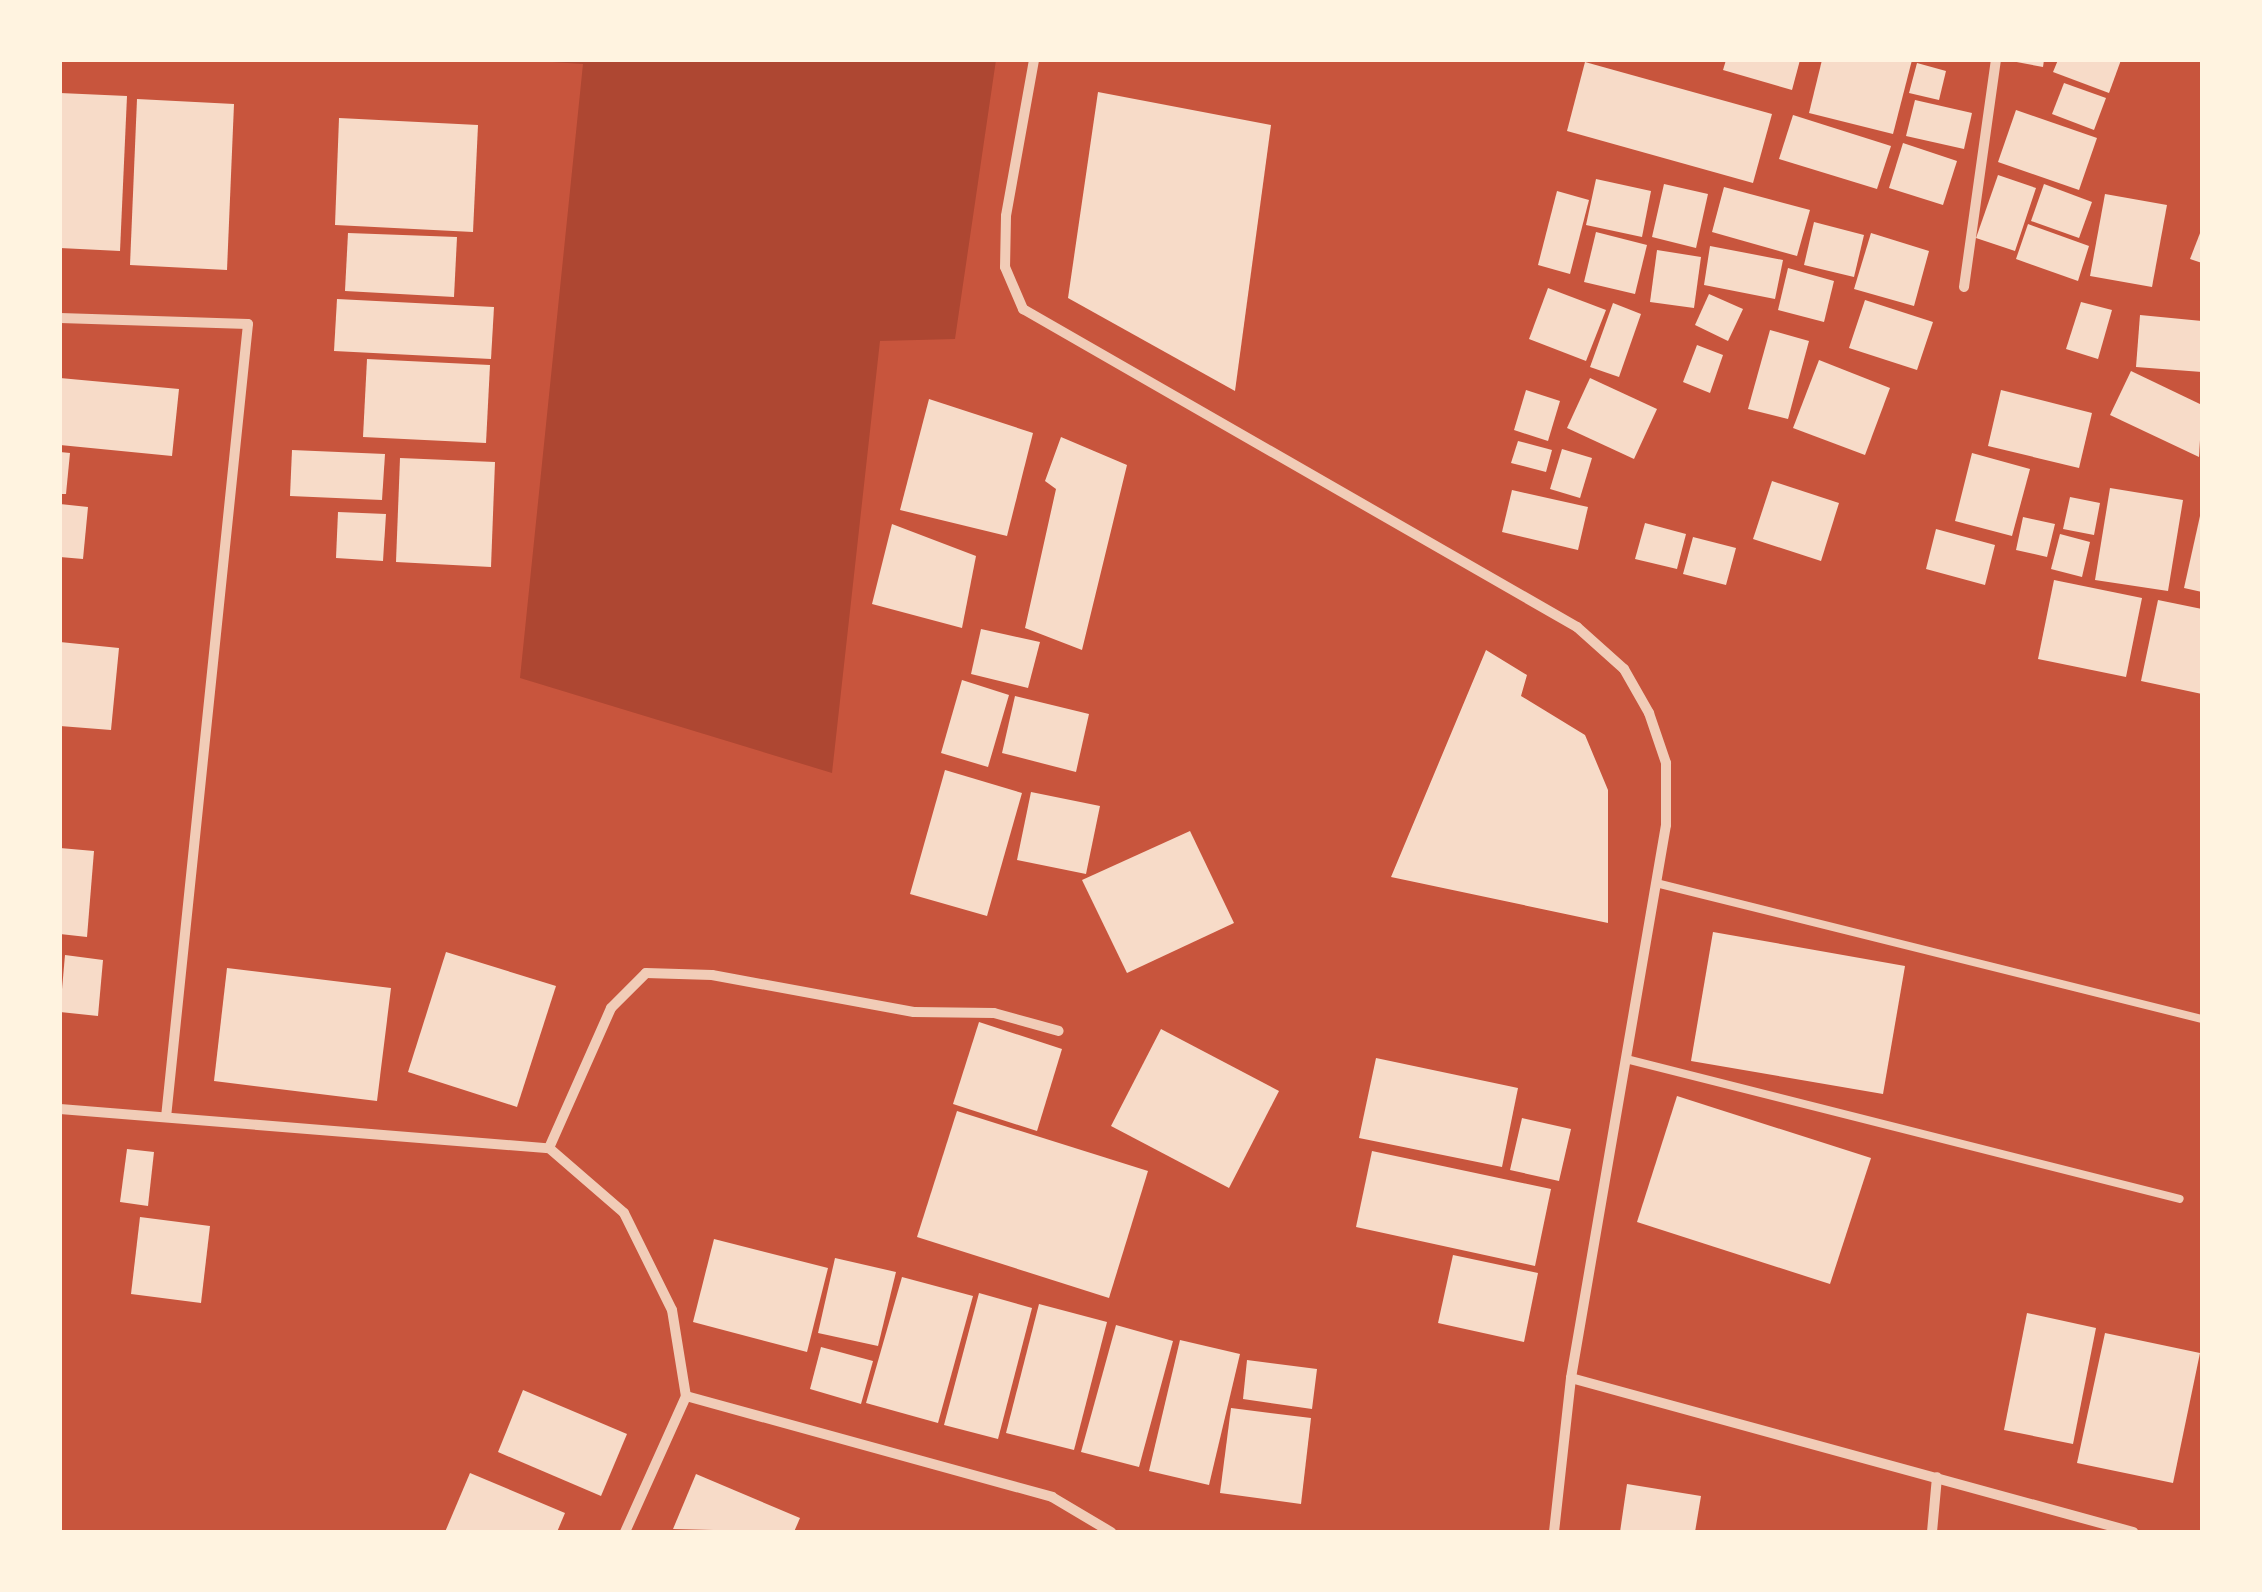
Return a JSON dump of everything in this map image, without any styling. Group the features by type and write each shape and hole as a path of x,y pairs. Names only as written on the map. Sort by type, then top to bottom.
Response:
{"street":[{"path":"1034,60 1006,216 1006,267 1023,309 1578,627 1624,669 1666,763 1656,883 1571,1378 1554,1532"},
{"path":"1964,287 1996,60"},
{"path":"60,318 248,324 166,1117"},
{"path":"550,1148 612,1008 646,973 712,975 914,1012 994,1013 1059,1031"},
{"path":"60,1109 550,1148 624,1214 672,1310 686,1396 625,1532"},
{"path":"1571,1378 2133,1532"},
{"path":"686,1396 1052,1497 1111,1532"},
{"path":"1932,1532 1937,1477"}],"lane":[{"path":"1656,883 2202,1019"},
{"path":"1626,1059 2180,1198"}],"shaded area":[{"path":"522,60 996,60 955,339 880,341 832,773 520,678 583,64"}],"building":[{"path":"1726,60 1800,60 1792,90 1723,70"},
{"path":"1822,60 1912,60 1893,134 1809,113"},
{"path":"2006,60 2044,60 2043,67"},
{"path":"2058,60 2121,60 2109,93 2053,72"},
{"path":"1585,62 1772,114 1753,183 1567,131"},
{"path":"1917,63 1946,71 1939,100 1909,93"},
{"path":"2064,83 2106,98 2094,130 2052,114"},
{"path":"1098,92 1271,125 1235,391 1068,298"},
{"path":"60,93 127,96 120,251 60,248"},
{"path":"137,99 234,104 227,270 130,265"},
{"path":"1915,100 1972,113 1964,149 1906,136"},
{"path":"2016,110 2097,138 2079,190 1998,162"},
{"path":"1793,115 1891,146 1877,189 1779,159"},
{"path":"339,118 478,125 473,232 335,225"},
{"path":"1903,143 1957,161 1943,205 1889,188"},
{"path":"1998,175 2036,188 2015,251 1976,238"},
{"path":"1596,179 1651,191 1642,237 1586,225"},
{"path":"1664,184 1708,194 1696,248 1652,237"},
{"path":"2044,184 2092,202 2079,238 2031,221"},
{"path":"1724,187 1810,210 1797,256 1712,232"},
{"path":"1557,191 1589,200 1570,274 1538,265"},
{"path":"2105,194 2167,205 2152,287 2090,276"},
{"path":"1814,222 1864,235 1854,277 1804,265"},
{"path":"2028,224 2089,246 2078,281 2016,259"},
{"path":"2202,228 2202,263 2190,259"},
{"path":"1596,232 1647,245 1635,294 1584,282"},
{"path":"348,233 457,237 454,297 345,291"},
{"path":"1871,233 1929,251 1914,306 1854,289"},
{"path":"1710,246 1783,260 1775,299 1704,285"},
{"path":"1657,250 1701,257 1694,308 1650,302"},
{"path":"1788,268 1834,281 1824,322 1778,310"},
{"path":"1548,288 1606,310 1586,361 1529,339"},
{"path":"1709,294 1743,309 1728,341 1695,325"},
{"path":"337,299 494,307 491,359 334,351"},
{"path":"1865,300 1933,322 1917,370 1849,348"},
{"path":"2081,302 2112,310 2098,359 2066,349"},
{"path":"1613,303 1641,314 1619,377 1590,367"},
{"path":"2140,315 2202,321 2202,372 2136,367"},
{"path":"1770,330 1809,341 1788,419 1748,409"},
{"path":"1697,345 1723,355 1710,393 1683,382"},
{"path":"367,359 490,365 486,443 363,437"},
{"path":"1819,360 1890,388 1865,455 1793,428"},
{"path":"2131,371 2202,405 2199,457 2110,415"},
{"path":"60,378 179,389 172,456 60,445"},
{"path":"1590,378 1657,409 1634,459 1567,428"},
{"path":"1526,390 1560,401 1548,441 1514,430"},
{"path":"2001,390 2092,413 2079,468 1988,446"},
{"path":"929,399 1033,433 1007,536 900,510"},
{"path":"1061,437 1127,465 1082,650 1025,628 1056,489 1045,481"},
{"path":"1518,441 1552,450 1546,472 1511,463"},
{"path":"1562,449 1592,458 1580,498 1550,489"},
{"path":"292,450 385,454 382,500 290,496"},
{"path":"60,452 70,453 66,494 60,494"},
{"path":"1972,453 2030,469 2012,536 1955,521"},
{"path":"400,458 495,462 491,567 396,562"},
{"path":"1772,481 1839,503 1821,561 1753,539"},
{"path":"2110,488 2183,500 2168,591 2095,580"},
{"path":"1512,490 1588,507 1578,550 1502,532"},
{"path":"2070,497 2100,503 2094,535 2063,529"},
{"path":"60,504 88,507 83,559 60,557"},
{"path":"338,512 386,514 383,561 336,558"},
{"path":"2202,516 2202,592 2184,588"},
{"path":"2023,517 2055,524 2047,557 2016,550"},
{"path":"1645,523 1686,534 1677,569 1635,559"},
{"path":"892,524 976,556 962,628 872,604"},
{"path":"1936,529 1995,545 1985,585 1926,569"},
{"path":"2060,534 2090,542 2082,577 2051,569"},
{"path":"1693,537 1736,548 1726,585 1683,574"},
{"path":"2054,580 2142,598 2126,677 2038,659"},
{"path":"2158,600 2202,609 2202,694 2141,681"},
{"path":"981,629 1040,642 1028,688 971,674"},
{"path":"60,642 119,648 111,730 60,726"},
{"path":"1486,650 1527,675 1521,696 1585,735 1608,790 1608,923 1391,877"},
{"path":"962,680 1009,695 988,767 941,753"},
{"path":"1015,696 1089,714 1076,772 1002,753"},
{"path":"945,770 1022,793 987,916 910,894"},
{"path":"1031,792 1100,806 1086,874 1017,860"},
{"path":"1190,831 1234,923 1127,973 1082,880"},
{"path":"60,848 94,851 87,937 60,934"},
{"path":"1713,932 1905,966 1883,1094 1691,1061"},
{"path":"446,952 556,986 517,1107 408,1072"},
{"path":"65,955 103,960 98,1016 60,1012"},
{"path":"227,968 391,988 377,1101 214,1081"},
{"path":"979,1022 1062,1049 1037,1131 953,1104"},
{"path":"1161,1029 1279,1091 1229,1188 1111,1126"},
{"path":"1376,1058 1518,1088 1502,1167 1359,1138"},
{"path":"1677,1096 1871,1158 1830,1284 1637,1222"},
{"path":"957,1111 1148,1171 1109,1298 917,1237"},
{"path":"1522,1118 1571,1129 1559,1181 1510,1170"},
{"path":"127,1149 154,1152 148,1206 120,1202"},
{"path":"1372,1151 1551,1189 1535,1266 1356,1227"},
{"path":"140,1217 210,1226 201,1303 131,1294"},
{"path":"714,1239 828,1268 807,1352 693,1322"},
{"path":"1453,1255 1538,1273 1524,1342 1438,1323"},
{"path":"835,1258 896,1272 878,1346 818,1333"},
{"path":"902,1277 973,1296 938,1423 866,1403"},
{"path":"979,1293 1032,1308 998,1439 944,1425"},
{"path":"1039,1304 1107,1322 1074,1450 1006,1433"},
{"path":"2027,1313 2096,1328 2073,1444 2004,1430"},
{"path":"1116,1325 1173,1341 1139,1467 1081,1452"},
{"path":"2105,1333 2200,1353 2173,1483 2077,1463"},
{"path":"1180,1340 1240,1354 1209,1485 1149,1471"},
{"path":"821,1347 873,1361 861,1404 810,1389"},
{"path":"1247,1360 1317,1369 1312,1409 1243,1399"},
{"path":"523,1390 627,1434 601,1496 498,1452"},
{"path":"1231,1408 1311,1418 1301,1504 1220,1493"},
{"path":"470,1473 565,1513 557,1532 445,1532"},
{"path":"696,1474 800,1518 794,1532 673,1529"},
{"path":"1627,1484 1701,1496 1695,1532 1620,1532"}]}
